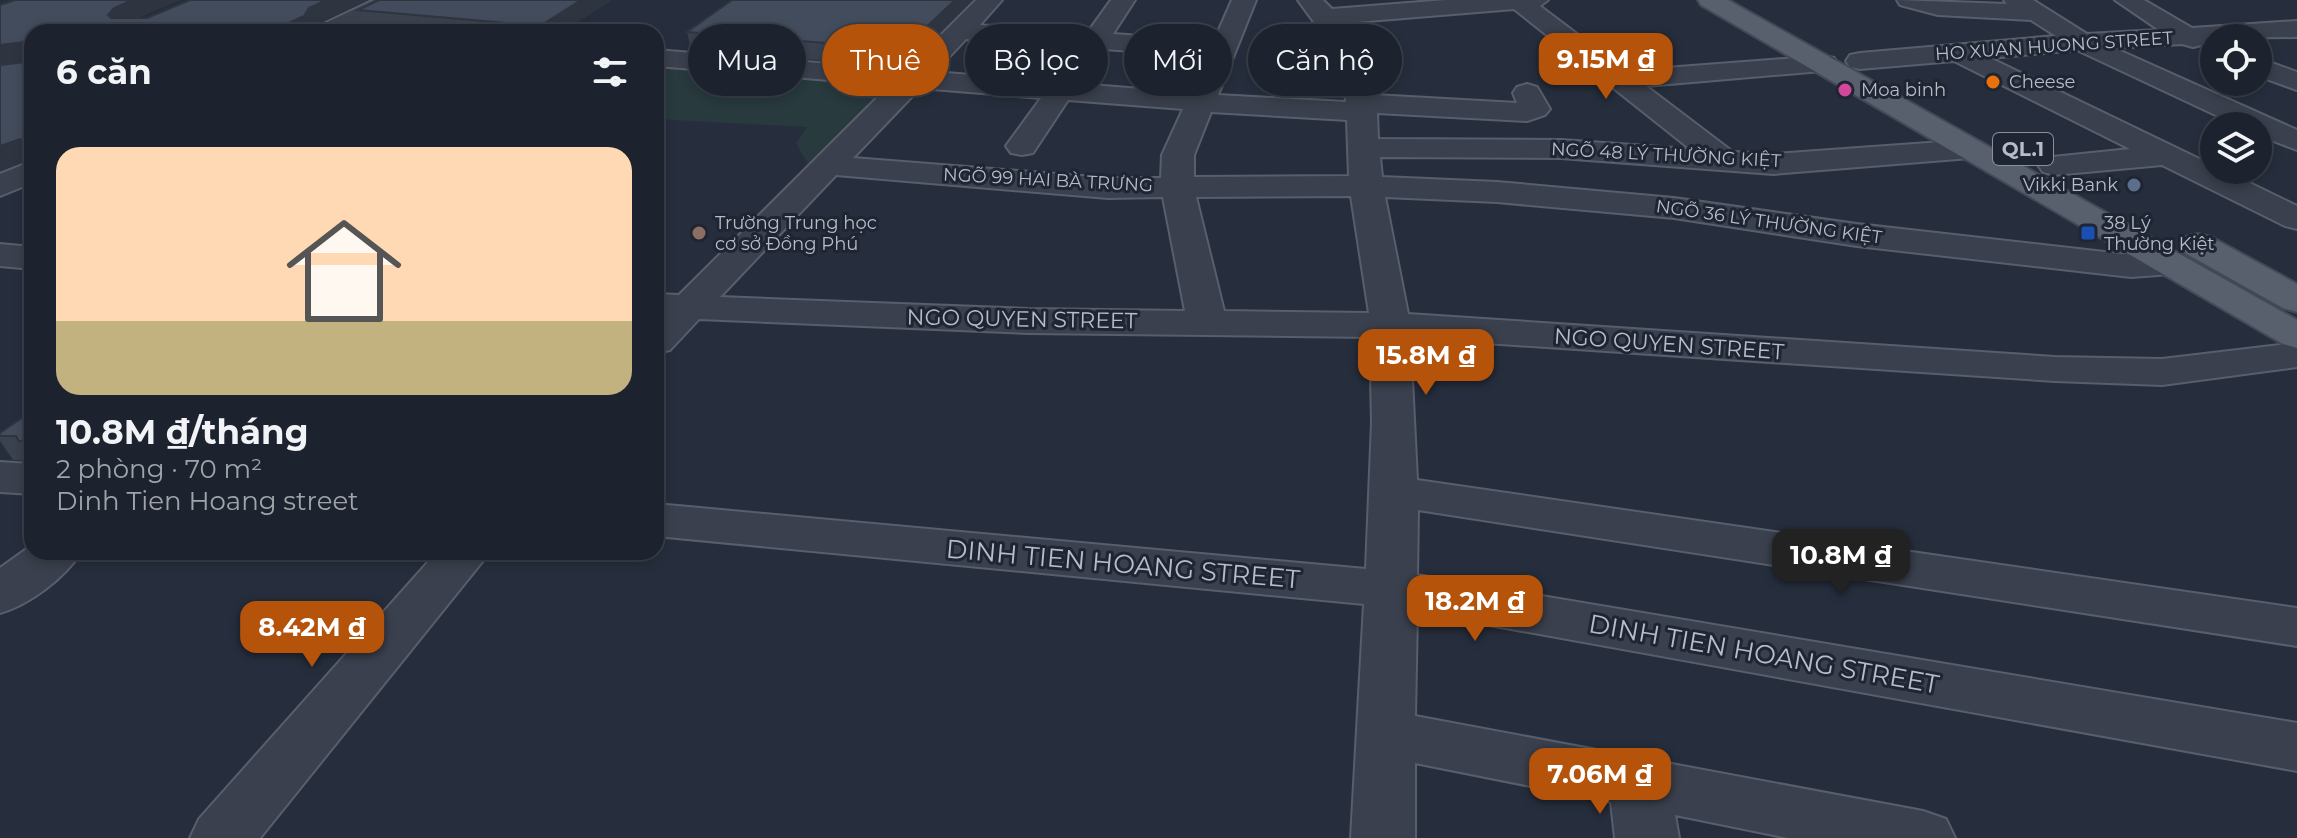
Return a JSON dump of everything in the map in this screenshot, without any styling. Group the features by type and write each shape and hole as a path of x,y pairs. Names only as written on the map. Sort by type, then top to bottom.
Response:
{"main road":[{"name":"QL.1","path":"1710,0 1824,64 1907,86 2297,300"},
{"name":"QL.1","path":"1748,0 1970,149 2297,336"}],"street":[{"path":"347,24 393,0"},
{"path":"949,41 990,0"},
{"path":"1106,24 1123,0"},
{"path":"1232,27 1244,0"},
{"path":"1319,9 1524,0 1725,161"},
{"path":"1909,0 1938,8 2024,6 2082,42 2297,141"},
{"path":"2127,0 2200,41"},
{"path":"2253,7 2296,30"},
{"path":"1319,9 1340,32 1354,58 1361,82 1363,137 1390,325 1396,492 1383,838"},
{"name":"HO XUAN HUONG STREET","path":"1864,75 1959,53 2082,42 2296,30"},
{"path":"959,31 965,31"},
{"path":"664,53 688,36"},
{"path":"1959,53 2297,219"},
{"path":"664,60 822,73"},
{"path":"1621,80 1824,64"},
{"path":"2272,72 2297,82"},
{"path":"1108,95 1198,102 1363,137 1527,112 1535,109 1527,93"},
{"path":"671,308 826,165 894,96"},
{"path":"1022,146 1056,96"},
{"path":"1201,96 1178,155 1177,187 1207,323"},
{"name":"NGÕ 48 LÝ THƯỜNG KIỆT","path":"1363,137 1773,164 1970,149"},
{"name":"NGÕ 99 HAI BÀ TRƯNG","path":"826,165 1108,188 1177,187 1363,137"},
{"name":"NGÕ 36 LÝ THƯỜNG KIỆT","path":"1363,137 1583,198 1734,215 1857,235 1987,250 2131,266 2172,265"},
{"path":"2272,144 2297,141"},
{"path":"2054,165 2200,152"},
{"path":"0,164 24,168"},
{"path":"0,186 24,173"},
{"path":"0,255 24,257"},
{"name":"NGO QUYEN STREET","path":"671,308 1028,321 1390,325 2055,369 2162,372 2297,355"},
{"path":"0,477 24,478"},
{"path":"1396,492 2297,627"},
{"name":"DINH TIEN HOANG STREET","path":"664,521 1391,589 2297,747"},
{"path":"0,595 46,560"},
{"path":"222,838 458,560"},
{"path":"1386,734 1643,810 1923,838"}],"shaded area":[{"path":"664,67 688,69 688,96 806,96 806,77 822,78 822,96 880,96 809,166 796,143 807,127 664,119"}],"building":[{"path":"15,0 132,0 114,8 108,15 111,18 147,18 190,0 326,0 286,24 24,24 24,42 0,45 0,5"},
{"path":"379,0 581,0 543,24 358,10"},
{"path":"732,0 955,0 930,24 822,24 822,43 806,41 806,24 698,24"},
{"path":"24,62 24,142 20,139 0,146 0,65"},
{"path":"24,416 24,441 19,441 16,436 0,436"}],"place":[{"name":"Cheese","path":"1993,82"},
{"name":"Moa binh","path":"1845,90"},
{"name":"Vikki Bank","path":"2134,185"},
{"name":"Trường Trung học cơ sở Đồng Phú","path":"699,233"},
{"name":"38 Lý Thường Kiệt","path":"2088,233"}]}
